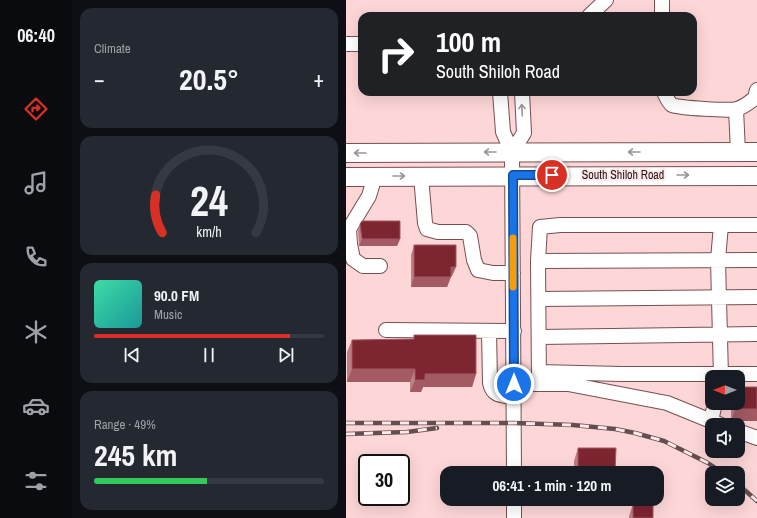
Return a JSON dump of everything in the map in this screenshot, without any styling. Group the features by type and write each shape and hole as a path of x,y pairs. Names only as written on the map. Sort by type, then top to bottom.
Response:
{"main road":[{"name":"South Shiloh Road","path":"346,152 757,152"},
{"name":"South Shiloh Road","path":"346,177 513,175 757,176"}],"street":[{"path":"593,12 606,0"},
{"path":"662,0 662,12"},
{"path":"346,44 358,44"},
{"path":"666,96 671,104 685,108 736,109 747,105 756,98 757,90"},
{"path":"500,96 503,132 512,152 513,175 514,466"},
{"path":"512,152 524,133 522,96"},
{"path":"736,109 738,152"},
{"path":"375,176 369,196 350,229 350,244 353,259 362,266 380,266"},
{"path":"421,176 425,223 427,229 438,232 466,232 470,236 474,260 478,270 493,273 513,273"},
{"path":"539,378 538,261 540,227 560,225 757,225"},
{"path":"721,225 718,260 721,370"},
{"path":"538,261 757,260"},
{"path":"538,300 757,297"},
{"path":"386,330 514,331"},
{"path":"489,331 490,383 491,390 497,394 514,390 539,378 622,374 705,376"},
{"path":"538,337 757,334"},
{"path":"745,375 757,374"},
{"path":"539,378 667,403 705,419"},
{"path":"745,434 757,438"},
{"path":"514,506 514,518"}],"building":[{"path":"362,221 400,221 400,239 362,239 360,224"},
{"path":"414,245 456,245 456,267 451,267 451,277 414,277"},
{"path":"414,335 476,335 476,374 425,374 425,380 415,380 415,369 352,369 352,340 414,339"},
{"path":"745,387 757,387 757,409 745,409"},
{"path":"578,448 616,448 615,466 578,466"},
{"path":"633,506 653,506 653,518 633,518"}],"railway":[{"path":"346,423 514,423 573,425 615,429 664,441 712,466"},
{"path":"346,434 407,432 437,428"},
{"path":"745,490 757,501"}],"slow traffic":[{"path":"513,238 513,287"}],"route":[{"path":"514,384 513,175 552,175"}]}
